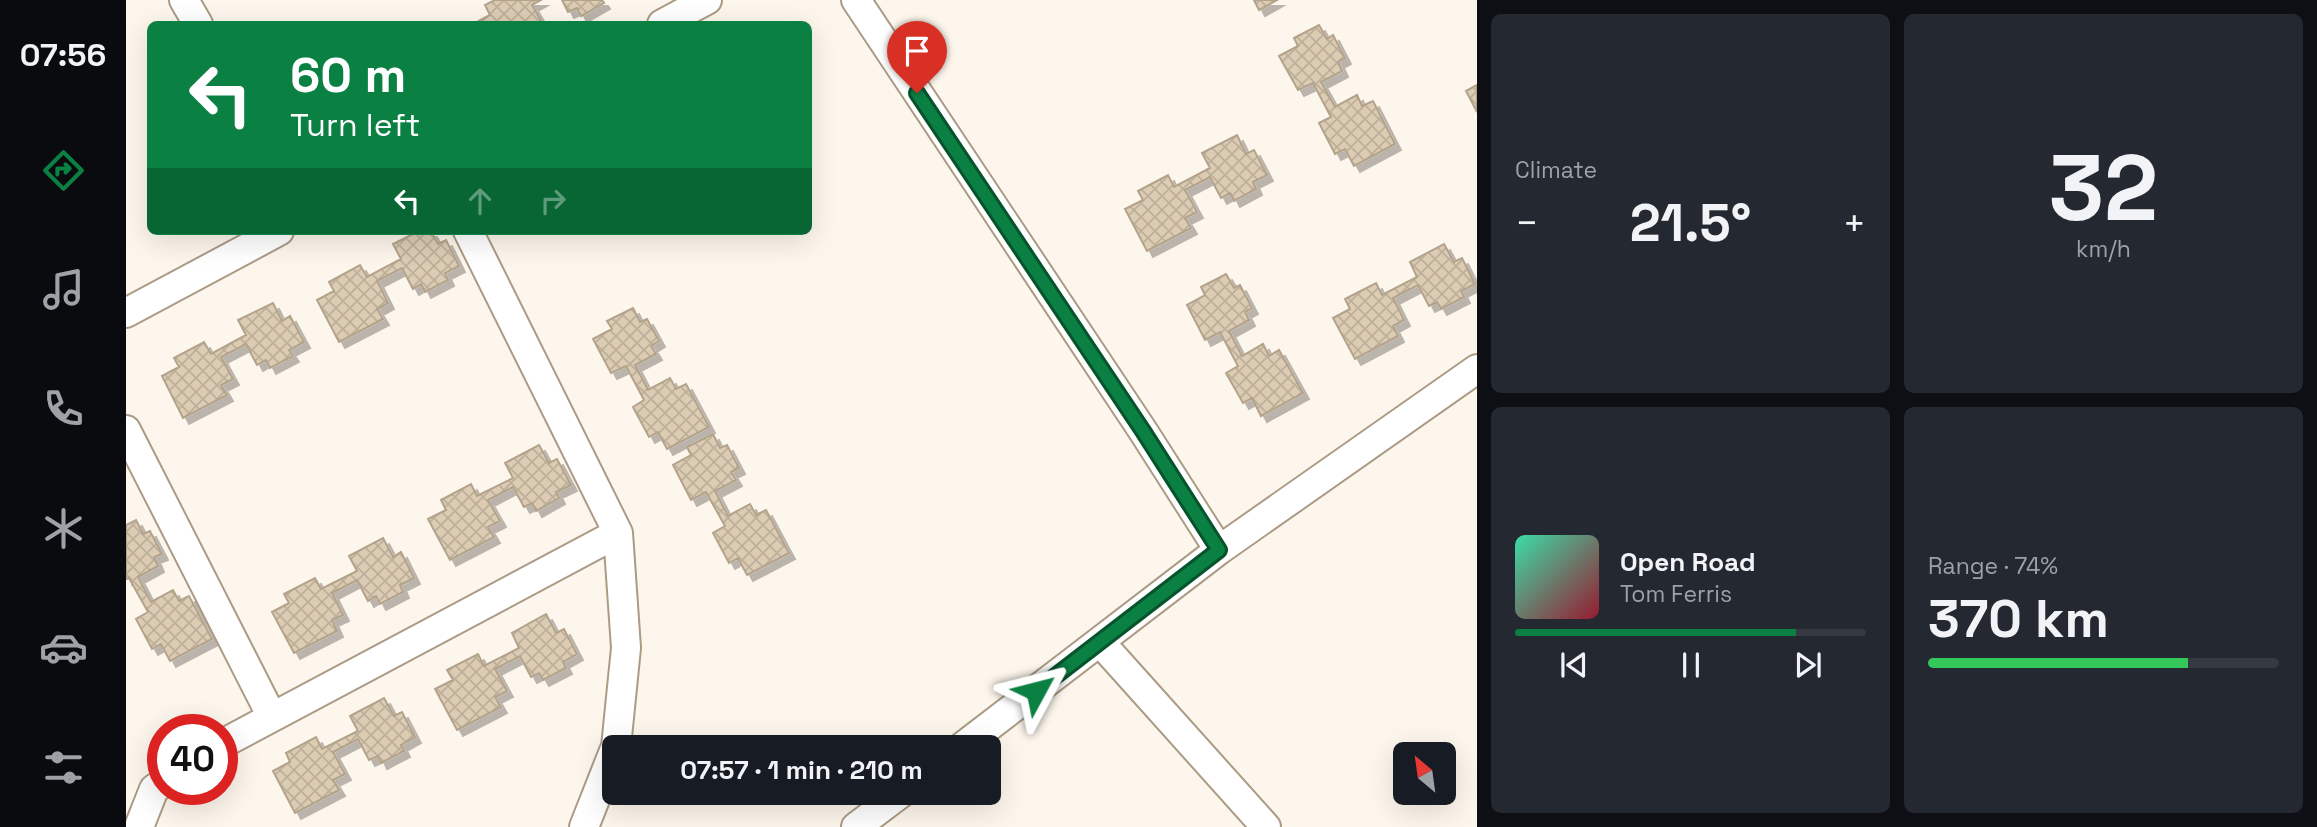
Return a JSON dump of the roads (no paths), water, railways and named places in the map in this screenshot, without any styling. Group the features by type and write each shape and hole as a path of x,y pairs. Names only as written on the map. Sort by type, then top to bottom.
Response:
{"street":[{"path":"184,0 196,21"},
{"path":"668,21 707,0"},
{"path":"856,0 1143,431 1219,550"},
{"path":"126,313 272,235"},
{"path":"470,235 618,533 626,648 617,735"},
{"path":"978,735 1219,550 1477,369"},
{"path":"126,430 272,717"},
{"path":"238,735 618,533"},
{"path":"1100,642 1266,827"},
{"path":"584,827 602,782"},
{"path":"139,827 148,805"},
{"path":"861,825 886,805"}]}
